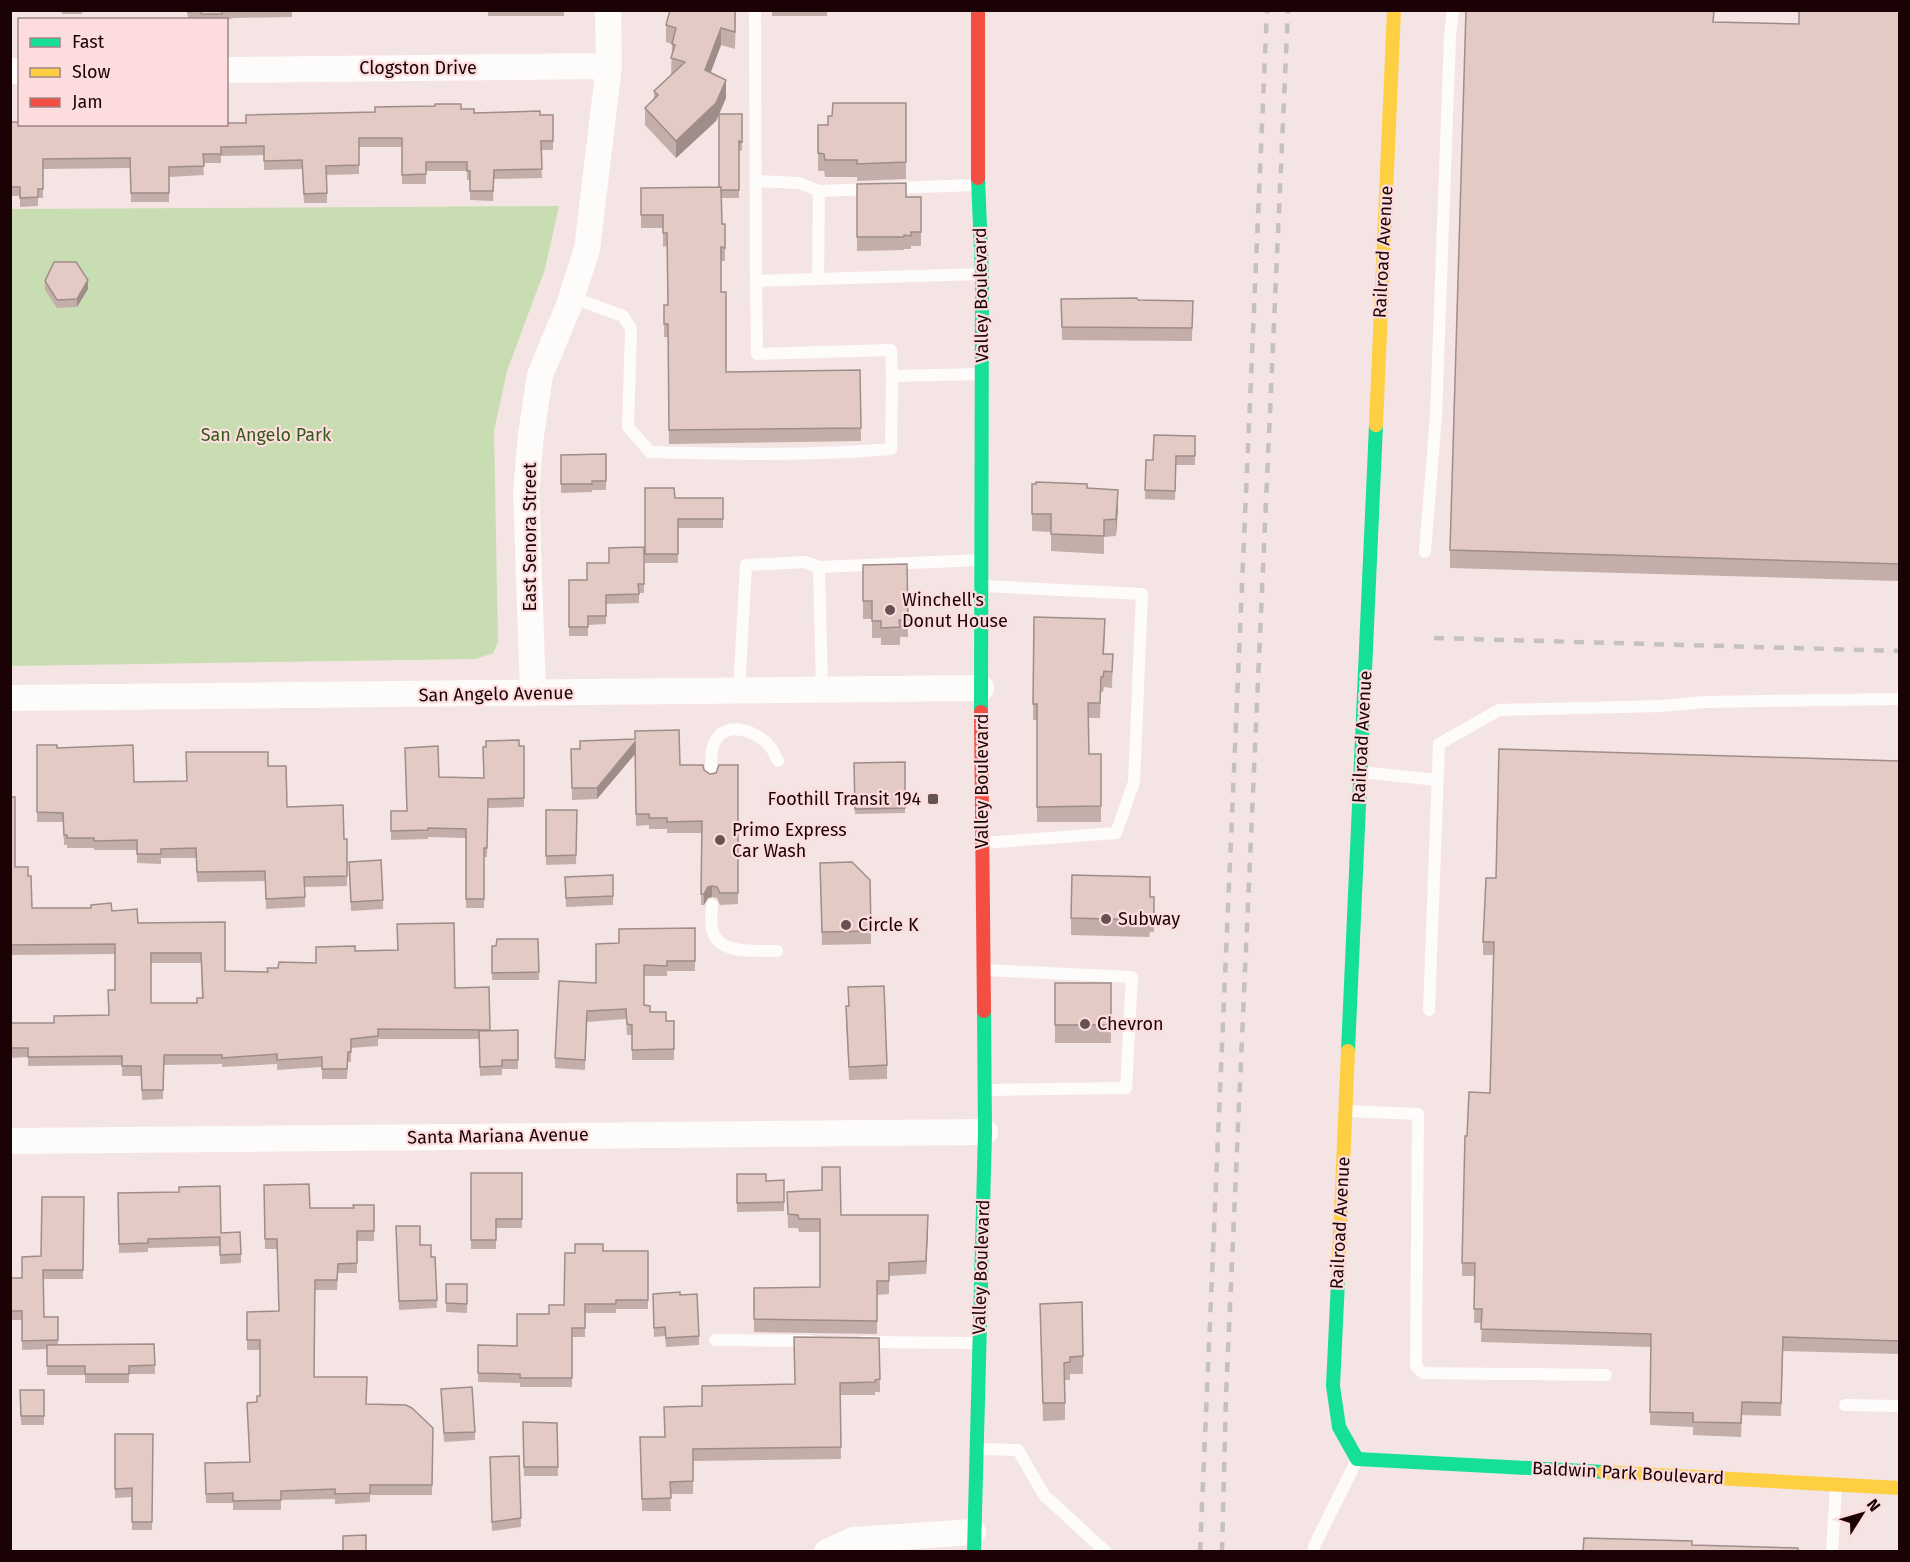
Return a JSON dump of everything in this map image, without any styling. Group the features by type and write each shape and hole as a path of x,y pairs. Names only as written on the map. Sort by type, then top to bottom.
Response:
{"street":[{"name":"East Senora Street","path":"533,693 526,491 531,435 540,375 587,249 609,66 608,10"},
{"name":"Valley Boulevard","path":"974,1542 985,1132 981,688 982,274 978,185 978,10"},
{"name":"Railroad Avenue","path":"1357,1459 1339,1427 1333,1386 1394,10"},
{"name":"Clogston Drive","path":"228,70 609,66"},
{"name":"San Angelo Avenue","path":"10,698 981,688"},
{"name":"Santa Mariana Avenue","path":"10,1140 985,1132"},
{"name":"Baldwin Park Boulevard","path":"1357,1459 1899,1488"},
{"path":"827,1551 853,1540 974,1542"}],"lane":[{"path":"571,297 623,316 631,329 628,428 650,452 719,454 861,452 891,449 891,350 757,354 755,10"},
{"path":"1425,552 1436,415 1450,36 1453,10"},
{"path":"756,181 799,183 819,191 978,185"},
{"path":"818,279 819,191"},
{"path":"756,281 982,274"},
{"path":"892,376 982,374"},
{"path":"739,692 746,565 805,562 819,567 982,560"},
{"path":"819,567 822,690"},
{"path":"982,586 1142,594 1134,782 1116,833 983,843"},
{"path":"1429,1010 1439,744 1498,710 1662,706 1739,701 1899,699"},
{"path":"711,777 714,742 719,736 736,729 758,736 771,747 777,761"},
{"path":"1360,772 1437,780"},
{"path":"712,905 712,929 718,942 729,949 777,951"},
{"path":"984,970 1132,977 1126,1088 984,1090"},
{"path":"1345,1110 1418,1114 1416,1366 1423,1373 1606,1374"},
{"path":"715,1340 823,1341"},
{"path":"847,1342 979,1343"},
{"path":"1845,1405 1899,1406"},
{"path":"976,1449 1018,1450 1044,1495 1106,1551"},
{"path":"1313,1551 1314,1544 1357,1459"},
{"path":"1832,1551 1836,1484"}],"green space":[{"name":"San Angelo Park","path":"559,206 545,269 507,371 494,431 498,642 493,653 476,659 11,666 10,209"}],"building":[{"path":"188,10 225,10 222,14 201,14 201,11 188,12"},
{"path":"670,10 735,10 735,32 721,28 705,70 726,80 716,103 676,141 645,108 658,95 654,91 685,62 671,58 675,45 672,44 676,28 666,25"},
{"path":"1466,10 1714,10 1713,22 1799,24 1799,10 1899,10 1899,564 1450,550"},
{"path":"833,103 906,103 906,162 857,164 857,160 825,160 824,154 818,153 818,125 828,125 828,116 832,116"},
{"path":"435,104 461,104 461,109 474,109 474,113 540,111 540,115 553,115 553,141 541,141 542,169 494,170 493,191 470,191 470,171 467,171 467,162 426,162 426,174 402,175 402,138 359,138 359,165 326,166 327,193 304,194 302,160 264,161 264,146 221,147 221,154 203,154 204,166 169,167 169,193 131,193 130,158 43,159 43,189 38,189 38,197 20,198 20,187 10,187 10,122 18,122 18,126 228,126 228,123 246,123 246,115 375,112 375,107 435,106"},
{"path":"719,114 742,114 742,142 739,141 739,190 721,190 719,187"},
{"path":"906,183 906,197 921,197 921,232 911,232 911,236 904,235 904,237 857,237 857,184"},
{"path":"721,187 722,224 725,224 725,248 721,247 721,292 726,292 726,372 860,370 861,428 669,430 668,324 664,324 664,305 668,305 667,233 663,233 663,215 641,215 641,188"},
{"path":"54,262 76,262 88,280 77,299 57,300 45,281"},
{"path":"1137,298 1138,300 1193,301 1192,328 1062,327 1061,299"},
{"path":"1154,435 1195,436 1195,456 1176,456 1175,491 1145,490 1146,460 1153,460"},
{"path":"606,454 606,481 592,481 592,484 561,484 561,455"},
{"path":"1036,482 1087,484 1087,488 1118,490 1116,519 1104,520 1104,536 1051,534 1051,514 1032,514 1032,484"},
{"path":"645,488 674,488 675,498 723,498 723,519 678,519 678,554 645,554"},
{"path":"644,547 644,584 638,584 639,594 606,595 606,616 588,616 588,627 569,627 569,580 587,580 587,563 609,563 609,548"},
{"path":"907,564 908,620 899,620 900,627 881,628 881,621 872,621 872,601 863,601 863,565"},
{"path":"1034,617 1105,619 1103,654 1113,654 1112,672 1104,671 1101,677 1100,703 1088,703 1089,754 1101,754 1101,806 1037,807 1037,704 1033,704"},
{"path":"679,730 680,765 703,765 704,770 710,774 716,773 719,765 738,765 738,893 720,893 717,887 712,886 701,894 702,821 667,822 667,818 649,818 649,814 636,814 635,742 597,788 572,788 571,749 580,749 580,741 635,739 635,731"},
{"path":"519,740 519,746 524,746 524,798 488,799 487,848 484,848 484,899 466,899 466,829 428,828 428,830 391,831 391,811 407,811 405,748 438,746 439,777 484,778 483,747 486,747 486,741"},
{"path":"37,745 57,745 57,748 133,745 134,782 187,781 186,752 268,752 268,766 286,766 287,807 343,805 344,839 347,839 347,876 304,877 305,897 266,899 265,871 197,872 196,848 161,849 161,854 137,854 137,840 94,841 94,838 67,838 67,835 64,835 63,813 37,812"},
{"path":"1499,749 1899,761 1899,1341 1783,1337 1781,1403 1742,1402 1741,1423 1693,1422 1693,1413 1650,1412 1651,1334 1481,1329 1482,1309 1474,1309 1475,1263 1462,1263 1465,1136 1467,1136 1469,1092 1490,1093 1494,942 1483,942 1486,878 1496,878"},
{"path":"905,762 905,808 855,809 854,763"},
{"path":"10,797 15,797 15,867 28,867 28,876 31,876 32,908 91,908 91,905 111,903 112,911 137,909 138,923 225,922 225,971 268,972 267,968 278,968 279,962 316,963 316,947 355,946 355,951 398,950 397,924 454,923 455,988 489,987 490,1030 378,1029 378,1036 351,1039 347,1069 322,1069 322,1057 277,1060 277,1054 222,1058 222,1055 164,1055 163,1090 142,1090 141,1066 122,1066 122,1056 28,1057 28,1048 10,1048 10,1023 54,1023 54,1016 109,1015 108,990 115,990 115,944 10,945","holes":["151,953 201,953 203,998 197,998 197,1003 151,1003"]},
{"path":"546,810 577,810 576,855 546,856"},
{"path":"381,860 383,900 351,902 349,862"},
{"name":"Circle K","path":"852,862 870,880 871,931 822,932 820,863"},
{"path":"613,875 613,896 566,898 565,877"},
{"path":"1072,875 1150,877 1150,897 1154,897 1154,915 1150,915 1149,920 1071,918"},
{"path":"695,928 695,961 667,961 667,966 644,965 644,1005 650,1006 650,1012 666,1012 666,1021 674,1021 674,1049 632,1050 632,1025 627,1024 626,1009 587,1011 585,1060 555,1058 559,981 596,983 596,944 619,943 619,929"},
{"path":"497,939 538,939 539,972 492,973 492,946 496,946"},
{"path":"1055,983 1111,983 1111,1025 1055,1025"},
{"path":"884,986 887,1065 849,1067 846,1006 849,1006 848,987"},
{"path":"518,1030 518,1060 502,1060 502,1066 480,1067 479,1031"},
{"path":"822,1167 840,1167 841,1215 928,1215 926,1261 889,1263 889,1281 877,1281 877,1321 754,1319 754,1288 820,1287 820,1219 799,1219 798,1215 788,1214 787,1192 822,1190"},
{"path":"471,1173 522,1173 522,1219 496,1219 496,1240 471,1240"},
{"path":"737,1174 766,1174 766,1181 784,1180 784,1202 737,1203"},
{"path":"309,1184 310,1208 354,1208 353,1205 374,1205 374,1231 357,1231 357,1263 338,1264 337,1280 315,1280 314,1377 367,1377 366,1404 406,1405 412,1408 433,1428 432,1485 370,1485 370,1493 335,1494 335,1489 281,1491 281,1500 233,1501 233,1493 206,1494 205,1463 250,1462 247,1403 257,1402 257,1396 260,1396 260,1340 247,1340 247,1312 279,1311 277,1239 265,1239 264,1185"},
{"path":"220,1186 221,1233 240,1232 241,1254 220,1255 220,1237 148,1239 148,1243 119,1244 118,1193 179,1192 179,1187"},
{"path":"42,1197 84,1197 83,1270 43,1270 44,1317 58,1317 58,1340 22,1341 22,1311 10,1311 10,1278 22,1278 22,1257 41,1256"},
{"path":"396,1226 420,1226 420,1245 431,1245 431,1257 435,1257 437,1300 399,1301"},
{"path":"575,1244 603,1244 603,1251 648,1251 648,1300 616,1300 616,1304 585,1304 585,1328 572,1328 572,1378 520,1378 520,1374 478,1373 478,1345 517,1346 517,1314 549,1314 549,1305 564,1305 565,1253 575,1253"},
{"path":"446,1284 467,1284 467,1304 446,1303"},
{"path":"680,1292 680,1295 697,1294 699,1336 666,1338 665,1327 654,1328 653,1294"},
{"path":"1082,1302 1083,1356 1070,1357 1070,1362 1064,1363 1065,1403 1043,1403 1040,1304"},
{"path":"794,1337 879,1338 880,1379 875,1382 840,1383 841,1447 693,1449 693,1481 670,1482 671,1498 642,1499 640,1437 665,1437 664,1407 702,1406 702,1386 795,1384"},
{"path":"154,1344 155,1365 129,1366 129,1374 85,1374 85,1366 47,1366 47,1345"},
{"path":"472,1387 475,1432 444,1433 441,1389"},
{"path":"20,1390 44,1390 44,1416 21,1416"},
{"path":"523,1422 557,1423 558,1467 524,1467"},
{"path":"115,1434 153,1434 152,1522 132,1522 132,1488 115,1489"},
{"path":"519,1456 521,1518 492,1522 490,1457"},
{"path":"366,1535 366,1551 343,1551 343,1536"},
{"path":"1584,1538 1692,1541 1692,1545 1798,1548 1798,1551 1583,1551"}],"railway":[{"path":"1200,1552 1267,10"},
{"path":"1222,1552 1226,1396 1288,10"},
{"path":"1434,638 1900,651"}],"traffic: fast":[{"path":"978,178 982,274 981,712"},
{"path":"1348,1051 1376,425"},
{"path":"974,1552 985,1132 984,1011"},
{"path":"1338,1281 1333,1386 1339,1427 1357,1459 1604,1472"}],"traffic: slow":[{"path":"1376,425 1394,10"},
{"path":"1338,1281 1348,1051"},
{"path":"1604,1472 1900,1488"}],"traffic: jam":[{"path":"978,10 978,178"},
{"path":"981,712 984,1011"}],"place":[{"name":"Winchell's Donut House","path":"890,610"},
{"name":"Foothill Transit 194","path":"933,799"},
{"name":"Primo Express Car Wash","path":"720,840"},
{"name":"Subway","path":"1106,919"},
{"name":"Circle K","path":"846,925"},
{"name":"Chevron","path":"1085,1024"}]}
